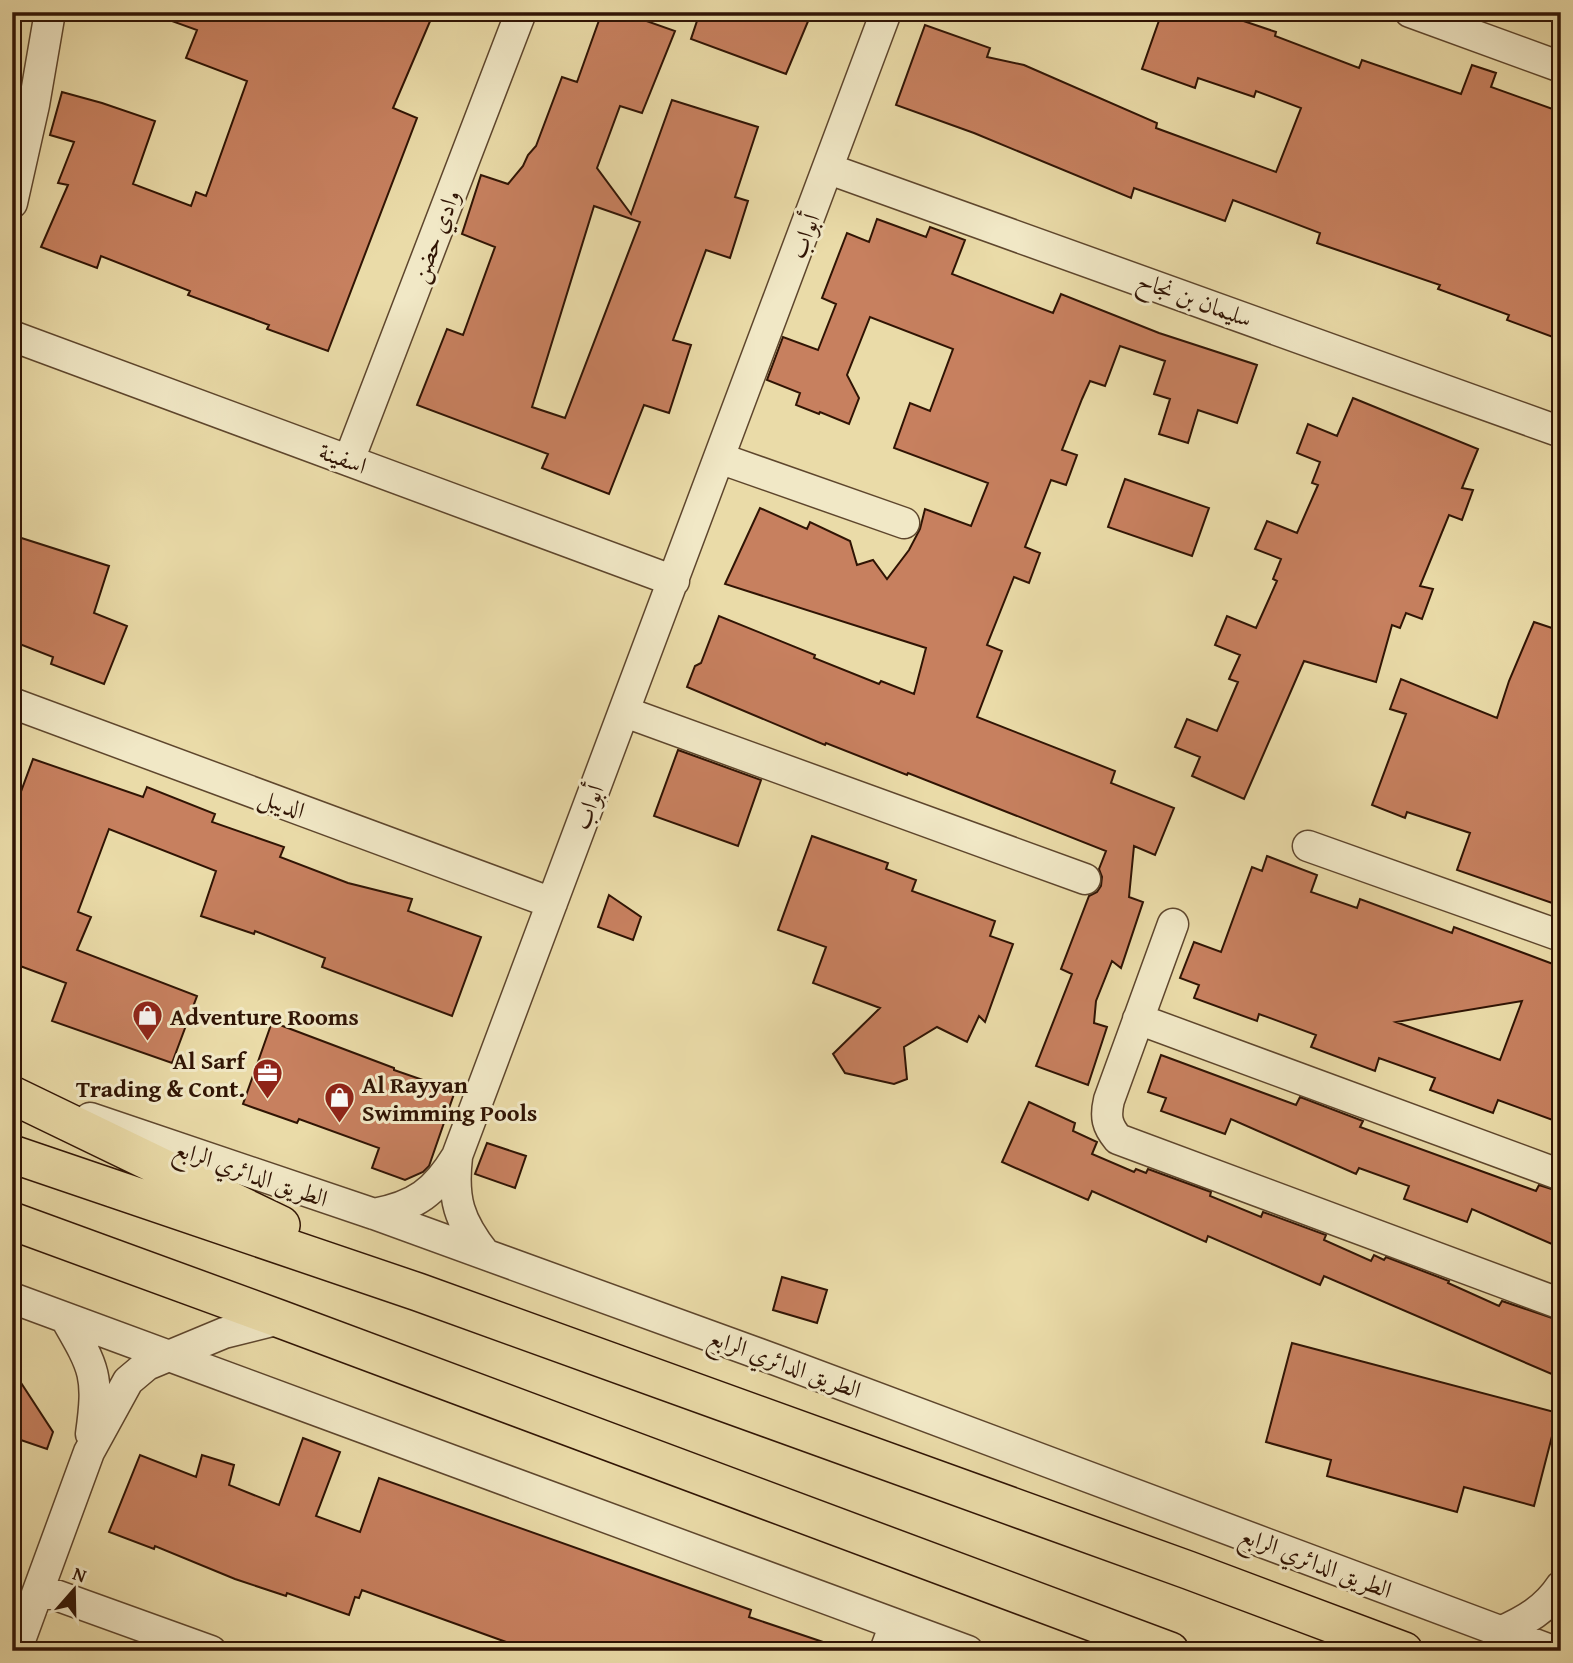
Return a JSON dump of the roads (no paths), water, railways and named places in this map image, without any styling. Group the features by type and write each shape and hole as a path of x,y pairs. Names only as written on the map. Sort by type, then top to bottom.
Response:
{"main road":[{"path":"12,1093 418,1292"},
{"path":"12,1154 418,1292 1175,1565 1404,1651"},
{"path":"12,1221 280,1318 1170,1651"},
{"path":"12,1248 217,1296"}],"street":[{"path":"12,203 34,105 50,12"},
{"name":"وادي حضن","path":"349,460 521,12"},
{"name":"أبواب","path":"374,1214 400,1209 424,1196 443,1179 457,1156 886,12"},
{"path":"1410,12 1561,67"},
{"name":"سليمان بن نجاح","path":"829,169 1561,432"},
{"name":"اسفينة","path":"12,335 674,581"},
{"path":"719,458 904,523"},
{"name":"الديبل","path":"12,703 552,903"},
{"path":"625,712 1085,879"},
{"path":"1308,846 1561,936"},
{"path":"1173,924 1106,1114 1109,1128 1118,1139 1561,1304"},
{"path":"1138,1019 1561,1175"},
{"name":"الطريق الدائري الرابع","path":"12,1093 374,1214 789,1364 1553,1651"},
{"name":"أبواب","path":"457,1156 454,1182 458,1209 469,1233 485,1254"},
{"path":"12,1298 170,1356 905,1640 968,1651"},
{"path":"16,1651 89,1452 128,1381 147,1365 224,1334 280,1318"},
{"path":"66,1319 93,1370 96,1388 89,1452"},
{"path":"1500,1632 1521,1623 1540,1610 1561,1586"},
{"path":"38,1589 211,1651"}],"place":[{"name":"Adventure Rooms","path":"147,1043"},
{"name":"Al Sarf Trading & Cont.","path":"268,1101"},
{"name":"Al Rayyan Swimming Pools","path":"339,1125"}]}
